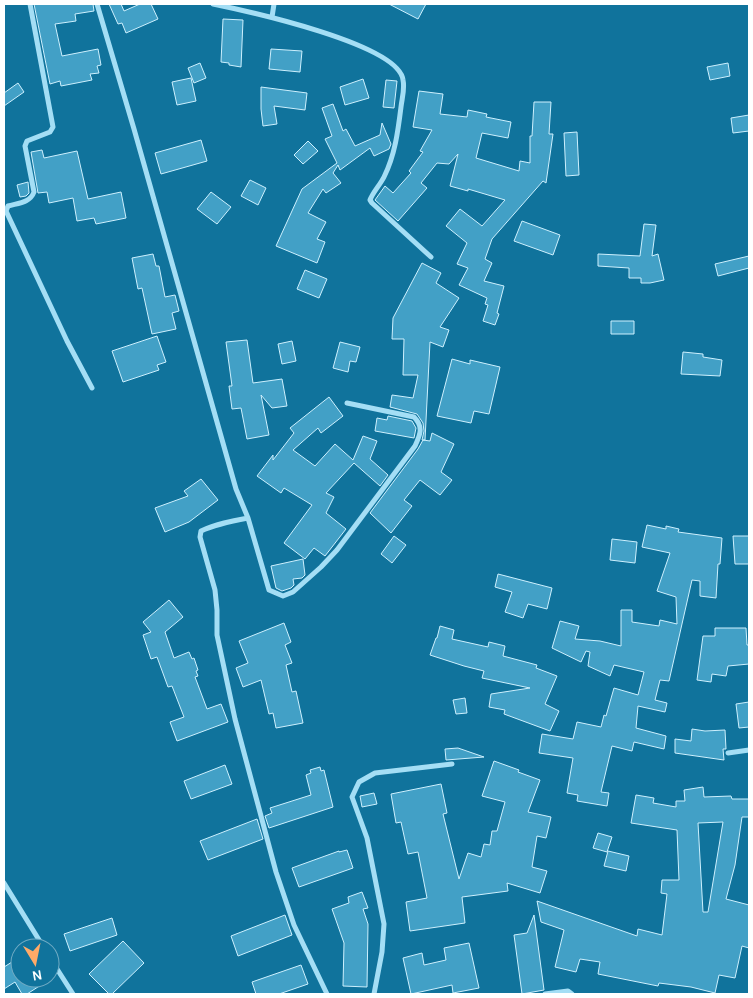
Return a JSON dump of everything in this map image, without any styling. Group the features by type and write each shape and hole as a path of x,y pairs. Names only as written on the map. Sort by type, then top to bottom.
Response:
{"street":[{"path":"30,4 53,127 50,132 27,141 25,146 34,192 32,198 8,206 6,211 67,341 92,388"},
{"path":"97,4 236,488 248,518 269,590 272,592 283,596 293,592 337,550 415,446 421,433 420,422 414,417 348,403"},
{"path":"213,4 272,17 315,30 371,50 399,69 404,79 397,141 384,178 370,200 431,257"},
{"path":"272,17 274,4"},
{"path":"248,518 230,521 201,531 200,537 215,590 217,635 235,719 276,872 294,925 327,994"},
{"path":"728,753 749,750"},
{"path":"374,994 382,952 384,924 367,838 352,797 359,782 375,773 452,764"},
{"path":"4,883 38,938"},
{"path":"60,974 73,994"},
{"path":"545,994 568,991 572,994"}],"building":[{"path":"34,4 93,4 94,11 75,14 76,21 55,24 62,56 98,49 101,65 97,66 99,73 90,74 92,80 61,86 60,81 50,84"},
{"path":"109,4 121,4 124,11 140,4 151,4 158,19 126,33 122,23 118,24"},
{"path":"389,4 426,4 418,19"},
{"path":"223,19 243,20 241,67 221,62"},
{"path":"271,49 302,51 300,72 269,69"},
{"path":"200,63 206,78 194,83 188,68"},
{"path":"728,63 730,76 710,80 707,67"},
{"path":"191,78 196,101 177,105 172,82"},
{"path":"363,79 369,98 345,105 340,87"},
{"path":"386,80 397,81 394,108 383,107"},
{"path":"18,83 24,92 4,106 4,93"},
{"path":"261,87 307,93 305,110 274,106 277,124 263,126"},
{"path":"419,91 443,94 440,114 467,117 468,110 487,114 486,117 511,122 508,138 482,133 476,158 519,171 520,161 530,163 530,136 532,136 534,102 551,102 549,134 553,134 546,183 543,181 492,239 485,259 492,263 484,281 504,286 495,325 483,321 488,305 485,304 487,298 459,285 468,268 457,264 467,243 446,226 460,209 482,226 505,200 468,189 468,191 450,186 458,154 449,164 437,163 421,183 427,188 398,221 375,200 385,186 393,193 411,173 409,171 423,152 420,151 432,130 413,127"},
{"path":"333,104 343,131 346,129 355,146 380,135 382,123 391,144 389,149 374,156 370,148 340,170 338,165 333,173 341,183 326,193 323,189 308,213 326,222 317,239 325,242 317,263 276,246 302,189 337,163 325,139 332,136 322,108"},
{"path":"749,115 749,131 733,133 731,118"},
{"path":"577,132 579,175 566,176 564,133"},
{"path":"201,140 207,161 161,174 155,153"},
{"path":"308,141 318,151 303,164 294,155"},
{"path":"42,150 44,158 77,151 88,199 121,192 126,218 96,224 94,218 77,221 73,198 49,203 47,192 38,193 31,152"},
{"path":"250,180 266,188 258,205 241,196"},
{"path":"28,182 29,193 26,196 20,197 17,185"},
{"path":"211,192 231,207 217,224 197,209"},
{"path":"522,221 560,235 553,255 514,241"},
{"path":"644,224 656,225 652,256 658,254 664,280 641,283 641,278 629,278 629,268 598,266 598,254 640,256"},
{"path":"153,254 156,266 159,266 165,297 175,295 179,311 172,313 176,329 152,334 142,288 138,289 132,258"},
{"path":"749,256 749,268 718,276 715,264"},
{"path":"422,263 441,273 436,283 459,298 440,327 449,330 443,347 430,342 425,440 422,440 423,423 417,414 390,407 392,395 413,398 418,375 403,375 404,339 392,339 393,318"},
{"path":"305,270 327,279 319,298 297,289"},
{"path":"611,321 634,321 634,334 611,334"},
{"path":"157,336 166,362 157,365 159,370 123,382 112,351"},
{"path":"247,340 253,383 282,379 287,406 272,408 261,395 269,435 247,439 241,408 232,409 229,386 232,386 226,342"},
{"path":"292,341 296,361 282,364 278,344"},
{"path":"340,342 360,347 356,362 350,361 348,372 333,368"},
{"path":"683,352 703,354 703,357 722,360 720,376 681,374"},
{"path":"452,359 470,364 470,360 500,367 489,414 474,411 471,423 437,416"},
{"path":"329,397 343,416 321,433 318,428 293,450 315,466 335,444 353,460 363,436 377,441 370,459 388,475 380,486 354,463 326,493 334,497 326,513 346,529 325,556 314,548 305,559 284,543 312,505 284,488 281,493 257,476 273,455 273,460 294,433 290,428"},
{"path":"388,416 412,421 416,428 414,438 375,431 377,418 387,420"},
{"path":"432,433 454,444 441,472 452,480 440,495 420,480 404,500 412,506 391,533 370,513 423,440 430,441"},
{"path":"201,479 218,500 189,522 165,532 155,508 188,496 184,491"},
{"path":"647,525 666,529 666,526 679,529 678,532 722,538 716,598 700,596 700,581 692,580 669,681 660,680 655,700 667,703 665,712 638,706 636,728 666,736 664,749 634,742 632,751 612,746 601,792 609,793 607,806 577,801 578,795 567,793 573,758 539,753 542,734 573,739 577,722 601,727 614,688 638,695 644,672 614,665 610,676 588,666 590,652 586,651 581,662 552,648 560,621 579,626 575,639 600,641 621,646 621,610 632,610 632,622 659,626 660,620 677,624 676,597 657,591 670,553 642,547"},
{"path":"394,536 406,545 392,563 381,554"},
{"path":"733,536 749,536 749,564 735,564"},
{"path":"612,539 637,542 635,563 610,560"},
{"path":"303,559 305,575 302,578 293,579 294,585 291,588 282,591 276,588 271,566"},
{"path":"498,574 552,588 547,609 528,604 523,618 505,612 512,592 495,587"},
{"path":"169,600 183,617 165,632 174,658 189,652 192,659 194,658 198,670 196,671 198,676 195,677 207,709 221,704 228,722 177,741 170,722 184,717 172,686 168,687 157,657 151,659 143,635 151,632 143,622"},
{"path":"284,623 291,642 285,645 292,663 286,665 292,692 296,691 303,723 276,728 273,713 269,714 261,680 243,687 236,668 248,663 239,641"},
{"path":"440,626 454,630 452,639 488,647 489,642 505,646 503,656 537,665 536,668 557,676 545,704 559,711 550,731 504,714 505,710 489,707 491,694 530,688 482,678 484,671 430,655"},
{"path":"715,628 746,628 747,645 749,645 749,664 728,666 726,676 712,674 711,682 697,680 703,636 715,636"},
{"path":"465,698 467,713 456,714 453,700"},
{"path":"749,702 749,727 739,728 736,704"},
{"path":"692,729 705,731 725,730 726,749 723,749 724,760 675,753 675,739 691,741"},
{"path":"458,748 484,757 446,760 445,749"},
{"path":"494,761 540,780 528,812 551,817 546,838 537,836 532,867 547,871 540,893 507,883 508,891 462,897 465,923 410,931 406,902 427,898 418,852 408,854 401,822 396,823 391,794 441,784 447,813 443,814 459,879 468,853 481,857 484,844 490,845 492,831 497,831 505,802 482,796"},
{"path":"225,765 232,784 191,799 184,781"},
{"path":"320,767 321,771 324,770 333,807 269,828 265,816 272,813 270,808 311,795 306,775 311,773 310,770"},
{"path":"703,787 704,797 731,796 732,799 749,799 749,817 742,817 735,865 726,899 749,905 749,948 742,946 735,978 719,975 715,993 691,987 659,983 658,986 598,974 600,962 580,959 576,972 555,967 564,930 541,922 537,901 637,936 638,929 662,935 667,894 661,893 662,880 679,880 677,830 631,823 636,795 654,798 653,803 676,807 676,801 685,801 684,790","holes":["723,822 708,912 703,912 698,823"]},
{"path":"374,793 377,804 362,807 360,796"},
{"path":"257,819 263,839 208,860 200,841"},
{"path":"598,833 612,837 607,852 593,848"},
{"path":"347,850 353,868 299,887 292,868 339,851"},
{"path":"608,851 629,856 626,871 604,866"},
{"path":"362,892 368,908 363,909 368,924 367,987 343,986 344,943 332,909 349,903 348,897"},
{"path":"285,915 292,935 238,956 231,936"},
{"path":"534,915 544,990 522,994 514,935 527,933"},
{"path":"112,918 117,935 70,951 64,934"},
{"path":"123,941 144,963 112,994 109,994 89,974"},
{"path":"469,943 479,988 453,993 452,985 411,994 403,958 422,953 424,965 446,960 444,948"},
{"path":"10,963 10,985 4,989 4,967"},
{"path":"301,965 308,984 279,994 256,994 252,982"},
{"path":"18,988 36,988 27,994 22,994"}]}
